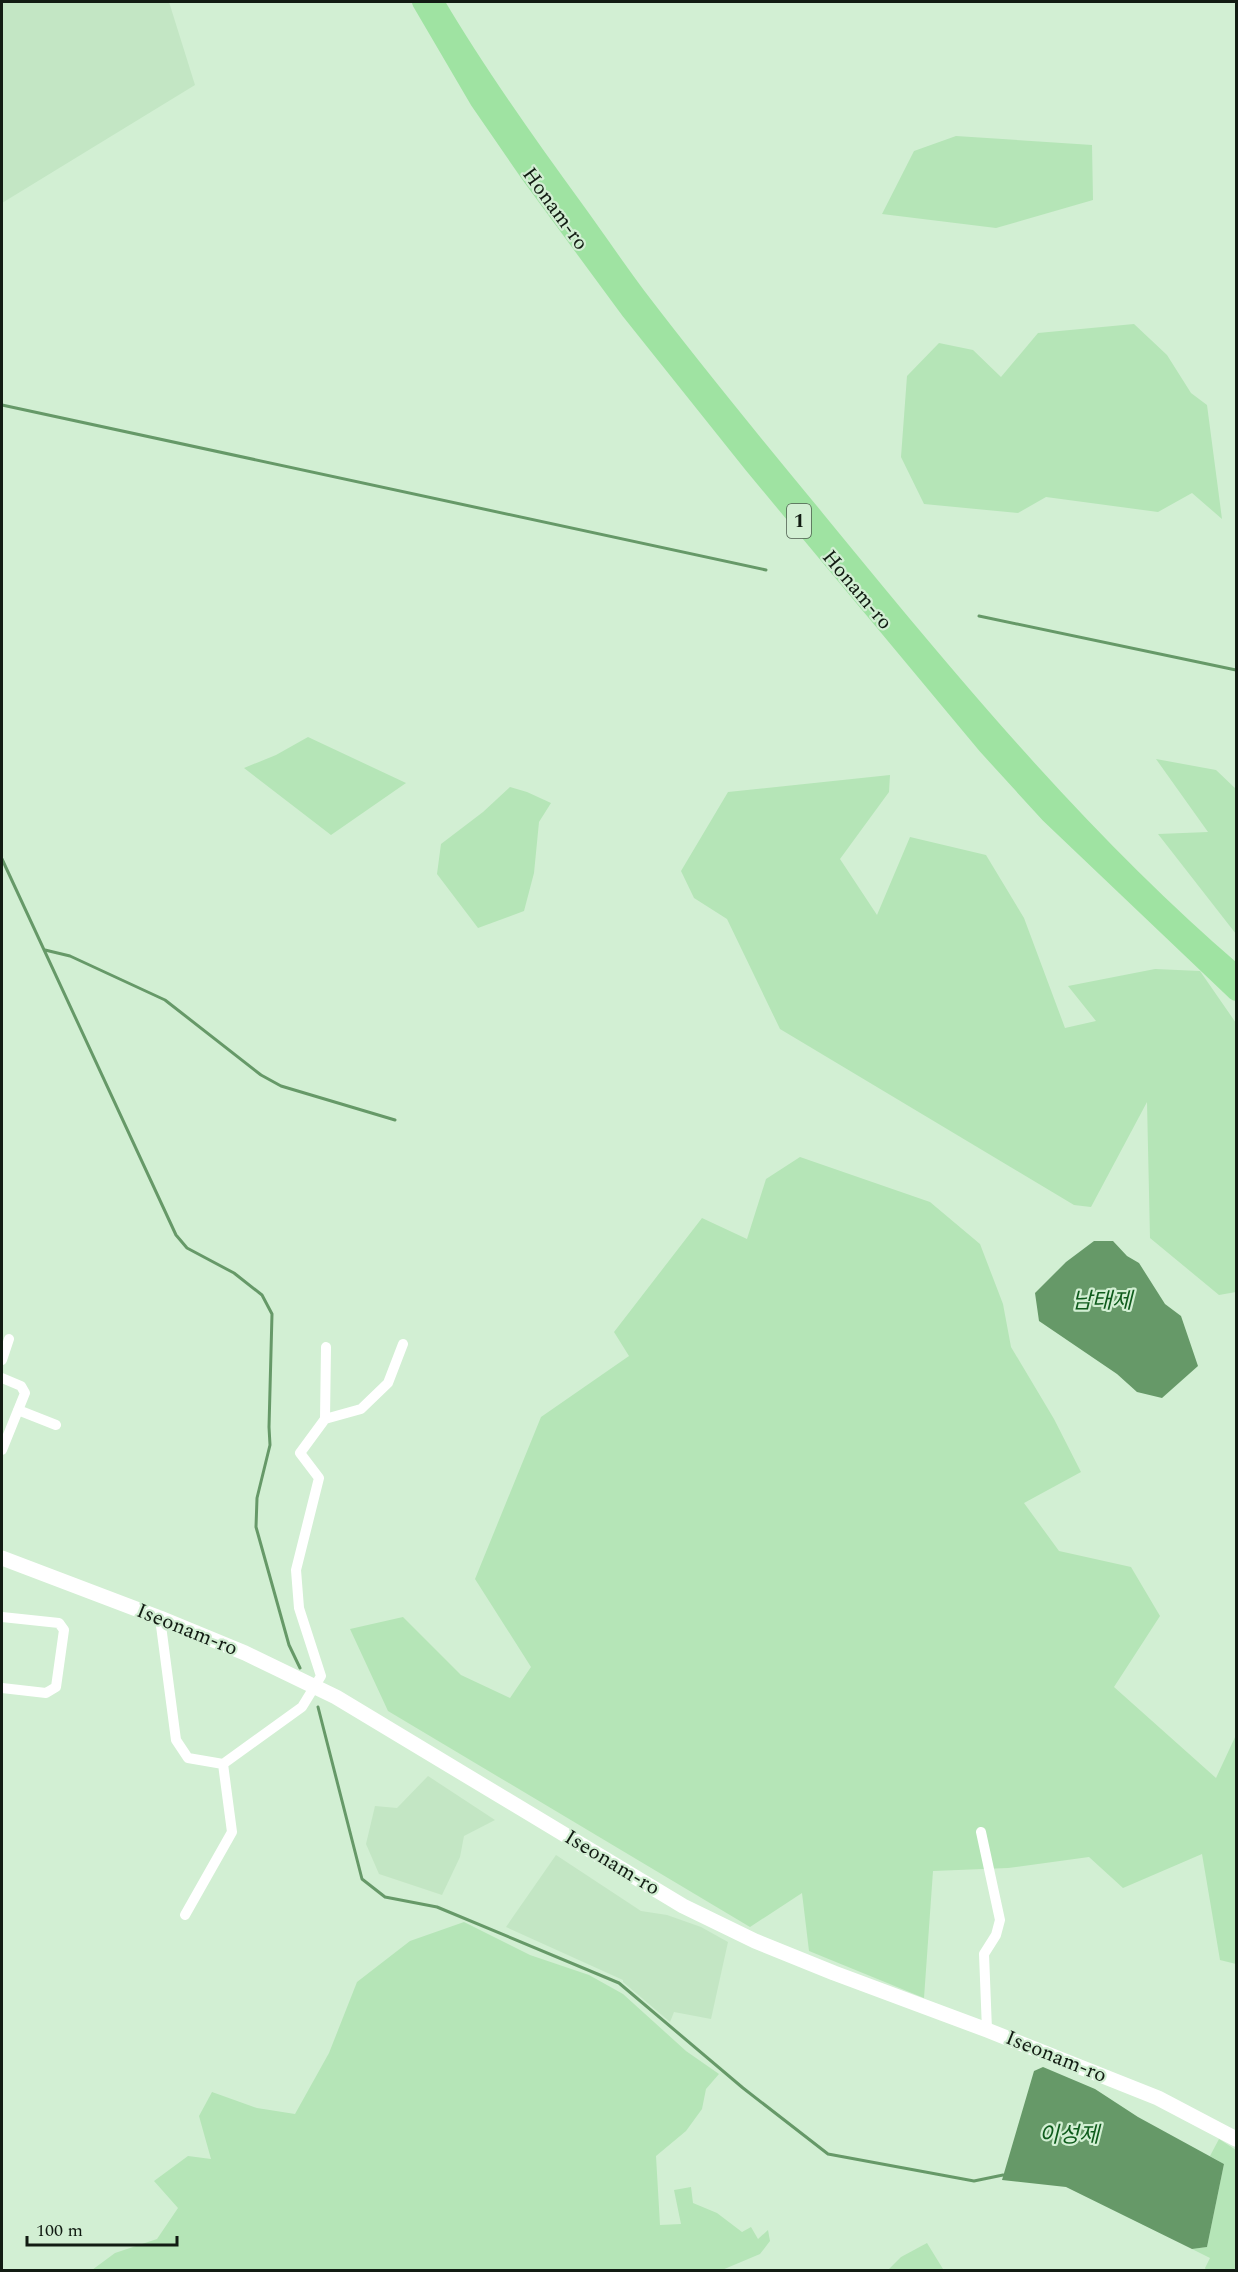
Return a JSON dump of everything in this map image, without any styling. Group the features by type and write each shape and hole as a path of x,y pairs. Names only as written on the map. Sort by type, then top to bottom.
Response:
{"highway":[{"name":"Honam-ro","path":"421,2 479,101 530,175 630,311 768,483 987,746 1049,814 1236,992"},
{"name":"Honam-ro","path":"435,2 488,87 639,299 874,590 998,737 1051,794 1132,877 1236,974"}],"main road":[{"name":"Iseonam-ro","path":"2,1558 160,1618 263,1661 336,1697 683,1906 755,1941 1158,2098 1236,2139"}],"street":[{"path":"2,1360 9,1339"},
{"path":"160,1618 176,1740 188,1758 224,1764 302,1707 321,1676 299,1608 296,1570 319,1478 300,1453 326,1419 361,1409 388,1383 403,1344"},
{"path":"326,1347 326,1419"},
{"path":"2,1378 21,1386 25,1393 2,1450"},
{"path":"18,1410 56,1425"},
{"path":"2,1617 59,1623 64,1630 56,1687 46,1694 2,1688"},
{"path":"185,1915 232,1832 224,1764"},
{"path":"981,1832 1000,1920 996,1935 984,1954 987,2030"}],"shaded area":[{"path":"2,2 169,2 195,85 2,203"},
{"path":"956,136 1092,145 1093,200 996,228 882,214 914,151"},
{"path":"1134,324 1167,355 1191,393 1207,405 1222,519 1192,493 1158,512 1046,497 1018,513 924,504 901,457 907,376 939,343 973,350 1001,377 1038,333"},
{"path":"308,737 406,783 331,835 244,768 276,755"},
{"path":"1156,759 1216,770 1236,789 1236,934 1158,834 1208,832"},
{"path":"890,775 889,792 840,859 877,915 910,837 986,855 1024,918 1065,1028 1096,1021 1068,986 1155,969 1200,971 1236,1023 1236,1292 1219,1295 1150,1238 1147,1102 1091,1207 1074,1205 780,1029 727,919 694,898 681,871 728,792"},
{"path":"510,787 551,803 539,822 534,873 524,911 478,928 437,874 441,844 483,812"},
{"path":"800,1157 930,1202 980,1244 1003,1304 1011,1347 1054,1419 1081,1472 1024,1503 1059,1551 1131,1567 1160,1616 1114,1687 1216,1778 1236,1735 1236,1964 1220,1960 1202,1854 1123,1888 1089,1857 1008,1868 933,1871 924,1998 809,1951 802,1893 750,1927 388,1711 350,1629 403,1617 461,1675 510,1698 531,1667 475,1579 541,1417 629,1356 614,1332 702,1218 747,1239 766,1179"},
{"path":"428,1776 495,1820 464,1836 460,1857 442,1895 379,1874 366,1844 375,1806 397,1808"},
{"path":"556,1855 641,1911 667,1915 701,1927 728,1942 711,2019 674,2012 670,2022 623,1980 506,1927"},
{"path":"464,1922 530,1955 589,1975 623,1994 686,2051 719,2074 706,2089 702,2109 686,2131 656,2156 660,2225 681,2224 674,2190 691,2187 693,2203 717,2213 742,2232 751,2227 758,2239 768,2230 770,2241 760,2254 722,2270 92,2270 115,2253 157,2239 178,2208 154,2181 188,2156 211,2159 199,2116 212,2092 257,2108 295,2114 329,2053 357,1982 410,1941"},
{"path":"1219,2139 1236,2150 1236,2270 1206,2270 1210,2258 1192,2249 1207,2247 1224,2164 1210,2156"},
{"path":"927,2243 943,2269 888,2270 901,2257"}],"water":[{"name":"남태제","path":"1094,1241 1113,1241 1127,1256 1139,1263 1165,1304 1181,1316 1198,1366 1162,1398 1137,1392 1117,1374 1039,1321 1035,1293 1066,1262"},
{"name":"이성제","path":"1043,2067 1095,2089 1138,2117 1224,2164 1207,2247 1192,2249 1066,2187 1002,2180 1034,2071"}],"waterway":[{"path":"2,405 766,570"},
{"path":"979,616 1236,670"},
{"path":"2,859 176,1235 187,1248 234,1273 262,1295 272,1314 270,1445 257,1498 256,1527 289,1645 300,1668"},
{"path":"45,950 70,956 165,1000 261,1075 281,1086 395,1120"},
{"path":"318,1707 362,1879 385,1897 437,1907 619,1983 743,2088 828,2154 974,2181 1003,2175"}]}
